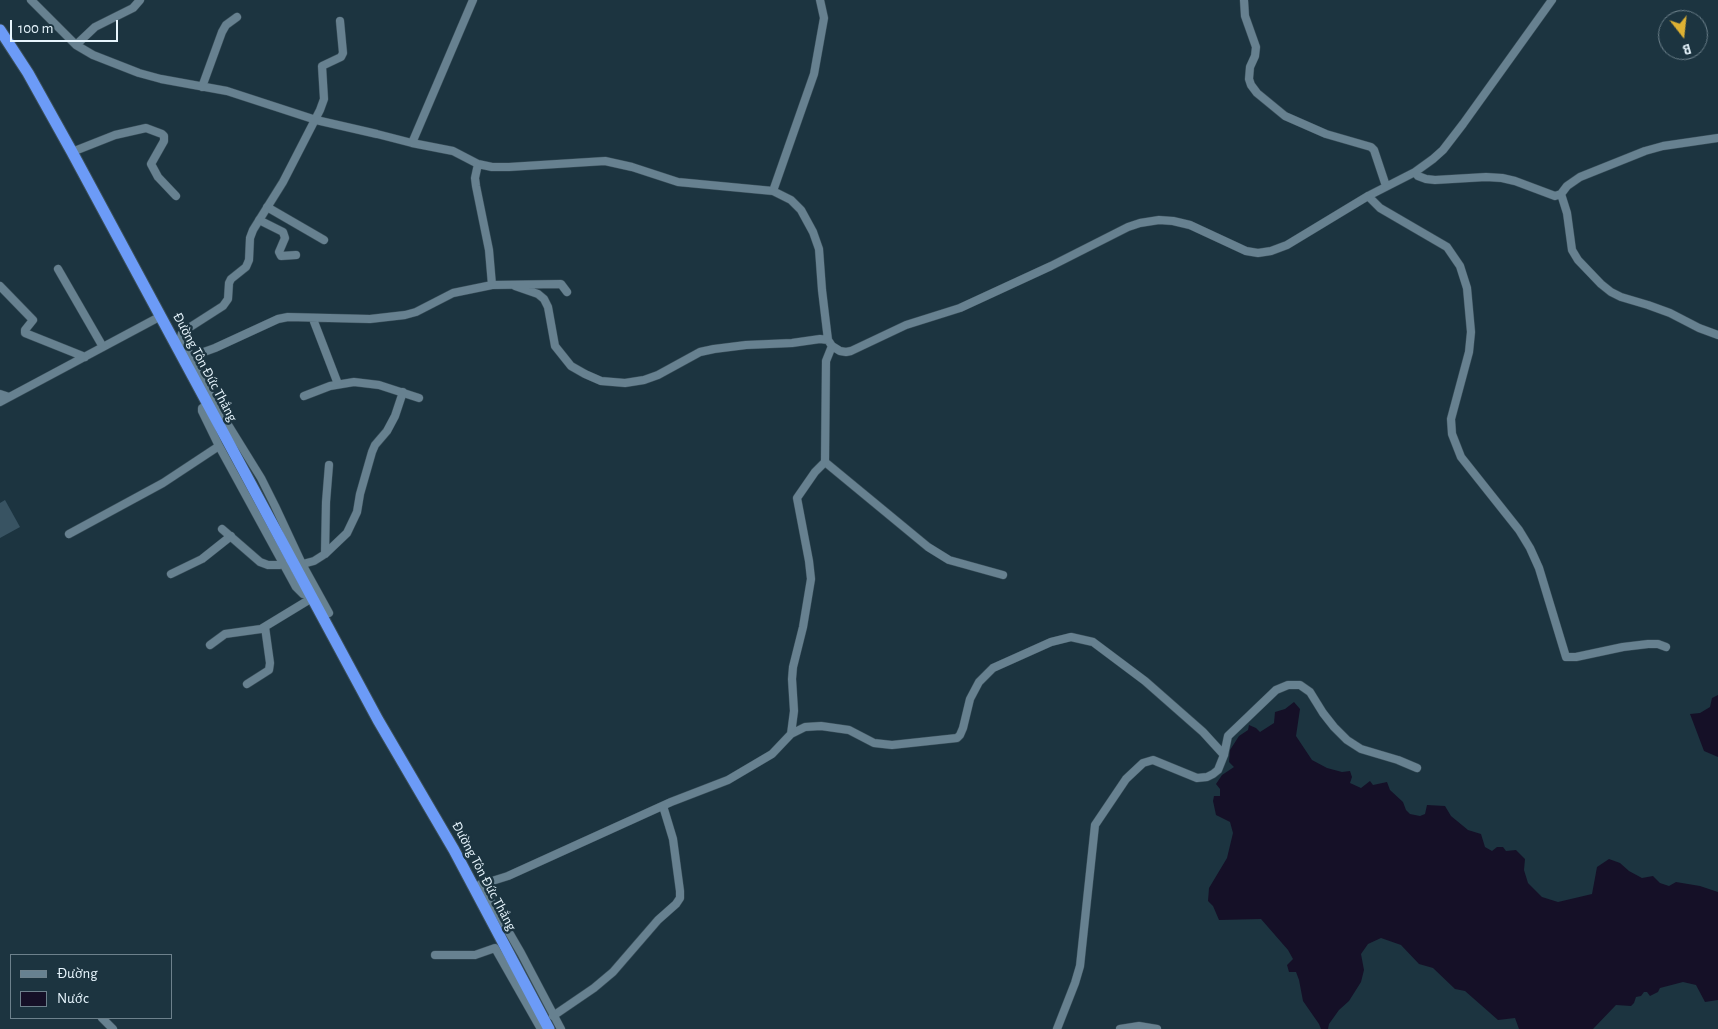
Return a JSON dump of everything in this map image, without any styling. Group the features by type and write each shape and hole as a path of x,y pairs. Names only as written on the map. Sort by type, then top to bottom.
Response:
{"highway":[{"name":"Đường Tôn Đức Thắng","path":"0,30 28,73 211,404 293,565 389,740 477,886 553,1028"}],"street":[{"path":"76,45 95,27 126,13 140,0"},
{"path":"412,143 474,0"},
{"path":"773,191 814,74 824,18 820,0"},
{"path":"1244,0 1245,16 1256,48 1256,56 1250,67 1249,79 1257,93 1285,116 1326,134 1371,147 1374,150 1386,186"},
{"path":"510,285 538,294 544,299 548,307 555,346 572,366 601,381 626,383 658,375 700,352 714,349 820,339 830,343 840,351 851,351 899,328 960,308 1051,266 1128,227 1140,223 1159,220 1173,221 1190,225 1246,251 1258,253 1271,252 1287,245 1386,186 1415,172 1443,150 1552,0"},
{"path":"34,1 76,45 93,55 139,73 228,91 316,120 453,151 478,164 492,167 509,167 605,162 632,167 678,182 773,191 791,200 801,210 807,220 819,249 822,290 830,343 826,361 825,462 815,472 797,498 812,579 793,668 794,712 791,734"},
{"path":"202,87 222,32 237,17"},
{"path":"293,565 261,478 211,404 181,337 182,334 224,306 228,299 231,279 246,267 250,238 266,207 283,182 316,120 324,99 322,66 341,57 343,53 340,21"},
{"path":"72,152 115,135 146,128 162,134 164,141 151,164 158,177 176,196"},
{"path":"1415,172 1418,176 1436,180 1502,178 1552,195 1561,194 1567,186 1580,177 1645,151 1663,146 1718,138"},
{"path":"478,164 475,178 490,250 492,285"},
{"path":"1561,194 1572,250 1578,260 1601,284 1620,297 1648,304 1718,335"},
{"path":"1368,196 1380,208 1446,248 1460,266 1467,288 1471,332 1469,352 1451,419 1452,434 1461,457 1515,524 1530,548 1539,568 1566,657 1576,657 1648,644 1658,644 1666,647"},
{"path":"266,207 324,240"},
{"path":"259,220 278,229 284,235 280,252 281,256 296,255"},
{"path":"58,268 103,347"},
{"path":"190,357 206,352 278,319 288,317 370,319 405,315 416,312 453,293 492,285 561,284 567,292"},
{"path":"0,286 33,320 25,330 25,333 85,357"},
{"path":"0,402 161,316"},
{"path":"313,319 338,384"},
{"path":"304,396 338,384 362,382 419,398"},
{"path":"222,529 260,562 268,565 293,565 314,561 325,554 347,533 354,521 372,452 395,416 403,392"},
{"path":"0,394 10,397"},
{"path":"211,404 202,408 202,411 219,446 252,502 293,565 329,613"},
{"path":"69,534 163,483 219,446"},
{"path":"825,462 928,547 949,560 1003,575"},
{"path":"325,554 329,465"},
{"path":"171,574 202,559 231,536"},
{"path":"210,645 225,634 249,632 265,627 311,596"},
{"path":"247,684 269,670 265,627"},
{"path":"553,1028 553,1016 521,953 477,886 508,876 615,826 728,780 777,750 791,734 805,727 821,726 849,730 874,744 957,738 960,736 963,728 970,698 979,682 993,668 1007,660 1063,637 1070,637 1093,642 1145,682 1203,732 1224,755"},
{"path":"1057,1029 1080,966 1095,825 1126,779 1143,763 1153,760 1198,778 1213,774 1218,770 1224,755 1228,736 1276,690 1288,685 1300,685 1310,692 1328,720 1347,740 1361,749 1417,768"},
{"path":"553,1016 594,988 613,972 658,920 680,898 673,838 663,806"},
{"path":"435,955 475,955 495,948 541,1029"},
{"path":"103,1019 112,1029"},
{"path":"1120,1029 1139,1026 1157,1029"}],"shaded area":[{"path":"5,500 20,527 0,538 0,503"}],"water":[{"path":"1718,695 1718,757 1704,751 1690,714 1700,713 1710,707 1712,698"},
{"path":"1294,702 1300,709 1296,736 1312,760 1327,768 1342,772 1350,771 1352,777 1350,783 1361,788 1370,781 1373,785 1387,782 1390,790 1403,802 1410,814 1420,816 1425,814 1427,805 1445,806 1451,816 1468,830 1481,834 1485,847 1492,851 1497,847 1503,847 1506,851 1516,850 1525,859 1524,870 1528,883 1542,897 1558,902 1592,894 1597,867 1609,859 1620,863 1629,871 1642,878 1653,876 1660,883 1669,886 1676,882 1700,886 1718,892 1718,1000 1705,1002 1696,985 1683,982 1660,988 1658,992 1650,996 1647,992 1644,992 1641,996 1636,997 1631,1006 1616,1005 1593,1029 1519,1029 1515,1018 1498,1020 1465,991 1455,989 1433,968 1419,964 1401,945 1381,938 1368,944 1361,954 1364,970 1361,982 1349,1001 1339,1010 1329,1024 1328,1029 1321,1029 1303,1001 1296,972 1289,972 1287,965 1293,959 1288,950 1261,919 1219,920 1213,906 1208,901 1209,888 1227,858 1233,833 1230,822 1216,815 1213,801 1214,796 1220,796 1220,789 1216,784 1222,775 1234,767 1229,762 1230,750 1239,736 1248,730 1249,725 1260,732 1274,723 1275,712 1285,709"}]}
